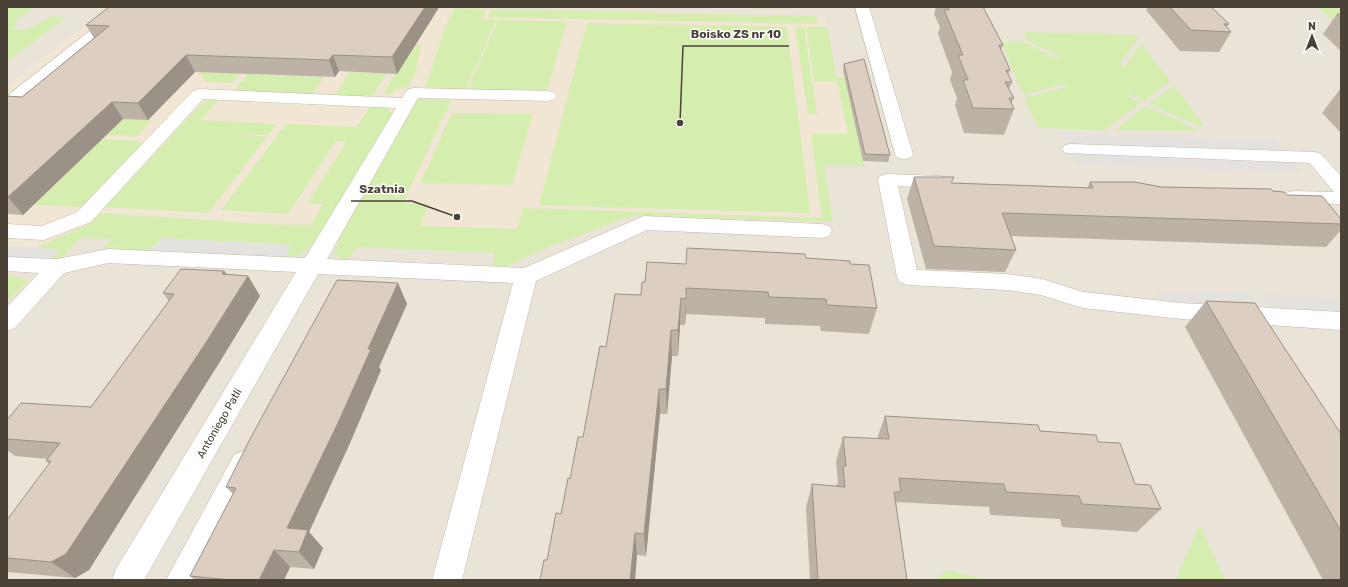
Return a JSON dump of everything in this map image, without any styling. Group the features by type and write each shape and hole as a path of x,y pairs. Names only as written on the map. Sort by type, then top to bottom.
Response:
{"street":[{"path":"7,104 129,7"},
{"path":"862,7 904,154"},
{"path":"7,231 44,233 84,217 199,94 407,103 412,93 549,96"},
{"name":"Antoniego Patli","path":"127,580 407,103"},
{"path":"1071,149 1314,158 1341,188"},
{"path":"959,183 887,180 908,277 1007,282 1042,287 1083,300 1181,311 1341,321"},
{"path":"1273,196 1341,198"},
{"path":"7,264 57,267 108,256 311,265 341,278 526,276 644,223 822,231"},
{"path":"7,322 57,267"},
{"path":"447,580 526,276"},
{"path":"181,580 254,441"}],"shaded area":[{"path":"7,7 1341,7 1341,580 7,580"},
{"path":"110,7 438,7 825,17 837,78 845,78 864,166 824,166 833,222 636,215 547,247 538,248 304,237 80,238 35,248 7,246 7,86"},
{"path":"1061,133 1274,140 1302,172 1078,165"},
{"path":"161,238 291,245 286,253 290,257 148,251 155,247"},
{"path":"7,246 60,249 48,262 7,260"},
{"path":"1153,291 1245,294 1270,311 1171,305"},
{"path":"1261,294 1341,298 1341,314 1272,311"}],"green space":[{"path":"7,7 35,7 13,22 19,23 12,29 28,29 52,16 66,18 7,61"},
{"path":"1317,7 1333,7 1341,9 1341,21 1337,24"},
{"path":"455,8 486,9 481,20 496,20 466,89 435,89 425,86 430,75 444,29"},
{"path":"491,9 816,16 818,24 488,17"},
{"path":"498,20 567,22 547,90 468,89"},
{"path":"587,23 787,27 810,213 539,205"},
{"path":"795,27 804,27 817,115 808,114"},
{"path":"806,27 827,27 837,78 845,78 864,166 824,166 833,222 636,215 547,247 506,267 492,267 495,253 357,247 350,257 342,259 334,253 339,239 417,99 451,100 403,203 429,204 420,226 517,229 523,208 822,218 811,134 848,134 837,81 814,81"},
{"path":"1023,32 1135,35 1138,38 1120,64 1125,67 1141,43 1170,81 1144,101 1130,94 1125,95 1141,103 1105,130 1042,128 1037,126 1024,98 1068,87 1063,84 1023,95 1001,42 1024,42 1058,59 1060,57 1027,40"},
{"path":"415,45 421,45 416,72 408,87 394,90 391,95 384,93 395,74 397,74"},
{"path":"197,70 243,70 232,83 207,82"},
{"path":"350,72 387,73 371,98 334,96"},
{"path":"248,74 324,77 311,95 234,92 234,90"},
{"path":"1174,85 1204,126 1201,127 1149,104"},
{"path":"212,99 219,99 201,120 277,124 269,135 246,135 267,137 208,213 105,207 200,105"},
{"path":"371,105 388,107 392,115 315,242 303,253 290,257 286,254 290,245 161,238 156,244 145,251 133,253 112,252 116,247 104,247 112,239 80,238 60,261 48,262 60,250 35,248 89,224 99,214 103,213 263,224 311,225 323,204 307,204 347,141 336,141 288,214 221,210 286,124 357,127"},
{"path":"1146,106 1198,130 1200,131 1115,130"},
{"path":"452,113 533,114 512,185 420,183"},
{"path":"123,119 152,120 137,136 107,135"},
{"path":"102,139 138,141 143,144 87,207 34,205"},
{"path":"7,276 20,277 28,281 7,302"},
{"path":"1198,528 1201,528 1225,580 1176,580"},
{"path":"947,570 989,580 935,580"}],"building":[{"path":"109,7 425,7 392,57 333,55 329,60 186,55 138,103 112,102 7,197 7,96 22,97 109,26 86,25"},
{"path":"948,7 983,7 1003,45 999,45 1010,70 1006,70 1012,82 1005,82 1014,98 1009,98 1014,109 973,108 963,80 968,80 958,55 963,55 944,10 949,10"},
{"path":"1170,7 1211,7 1229,24 1224,24 1231,32 1191,30"},
{"path":"864,59 890,155 865,154 844,64"},
{"path":"914,177 954,177 951,183 1093,188 1090,182 1135,182 1161,187 1271,189 1273,191 1284,192 1287,195 1322,196 1341,219 1341,224 1002,213 1016,250 934,246"},
{"path":"687,248 805,254 806,258 850,261 850,264 869,265 877,308 827,305 826,299 769,297 768,292 686,288 686,299 681,298 678,330 671,330 666,389 659,389 644,534 635,533 630,580 540,580 544,560 547,560 556,513 561,514 568,478 570,479 578,437 583,437 600,346 606,347 615,294 641,295 642,282 645,282 647,262 686,264"},
{"path":"181,269 224,271 222,274 248,276 205,344 66,554 51,562 7,558 7,520 51,461 46,461 60,443 7,439 7,420 21,403 91,407 174,294 163,293"},
{"path":"337,280 398,283 368,349 371,349 338,423 287,528 308,530 299,552 274,550 259,580 231,580 190,576 236,488 226,487 251,437"},
{"path":"1206,301 1255,303 1341,434 1341,531"},
{"path":"885,416 1038,425 1040,431 1096,435 1098,442 1120,443 1135,484 1150,485 1161,509 1082,504 1079,496 1006,492 1004,484 899,478 901,492 894,492 907,580 818,580 812,484 845,487 843,466 846,466 843,437 889,439"}],"place":[{"name":"Boisko ZS nr 10","path":"680,123"},
{"name":"Szatnia","path":"457,217"}]}
